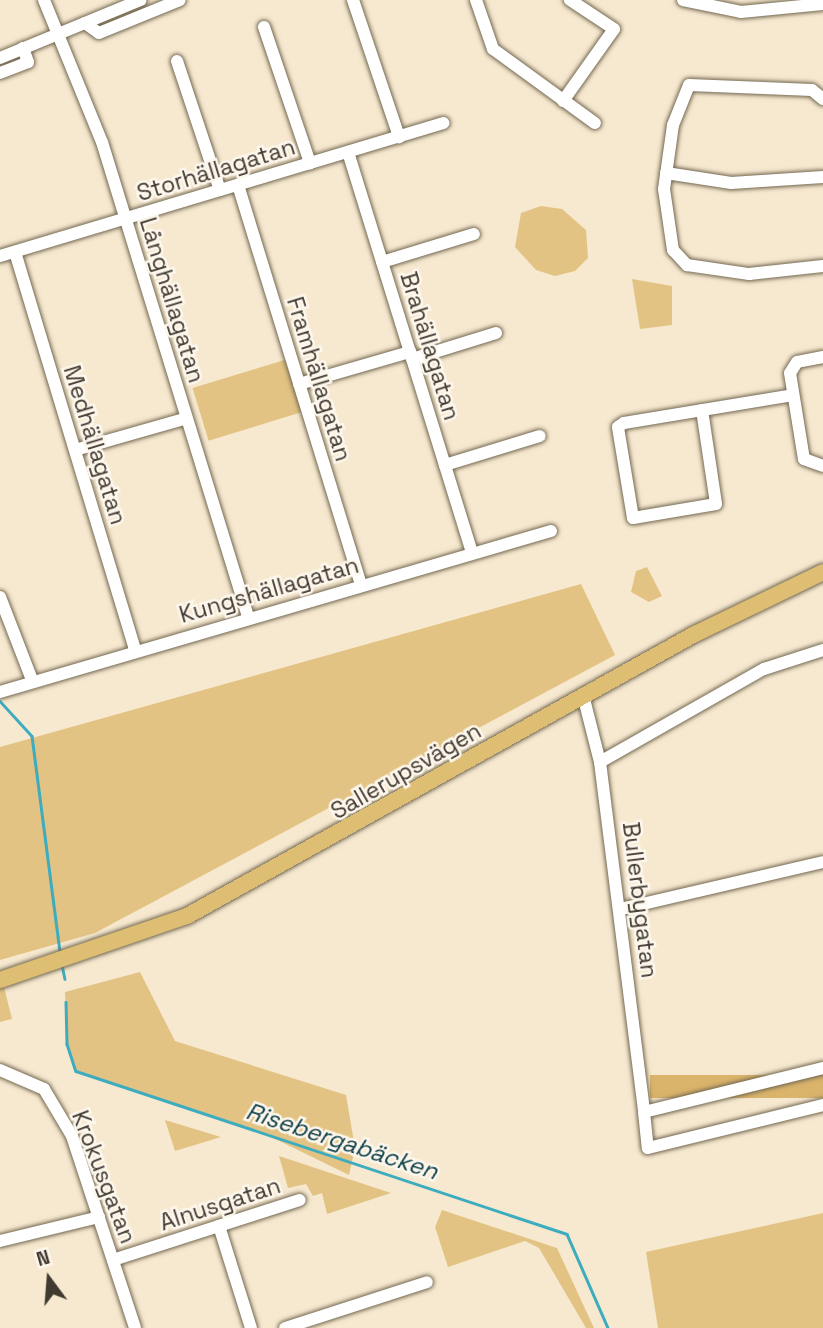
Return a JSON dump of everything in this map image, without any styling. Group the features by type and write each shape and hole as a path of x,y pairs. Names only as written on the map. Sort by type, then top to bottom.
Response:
{"main road":[{"name":"Sallerupsvägen","path":"0,981 69,962 176,921 269,874 583,695 823,572"}],"street":[{"name":"Långhällagatan","path":"44,0 125,219 248,617"},
{"path":"0,58 141,0"},
{"path":"85,23 99,33 180,0"},
{"path":"352,0 399,137"},
{"path":"476,0 493,49 595,123"},
{"path":"563,101 614,29 570,0"},
{"path":"683,0 741,12 823,4"},
{"path":"264,27 310,163"},
{"path":"0,74 28,62 23,48"},
{"path":"177,61 220,190"},
{"path":"823,99 812,90 690,85 674,125 666,173 668,232 673,250 687,265 749,274 823,266"},
{"name":"Storhällagatan","path":"0,256 444,123"},
{"name":"Brahällagatan","path":"348,152 472,553"},
{"path":"666,173 742,183 823,177"},
{"name":"Framhällagatan","path":"238,185 361,585"},
{"path":"382,262 474,234"},
{"name":"Medhällagatan","path":"15,252 135,650"},
{"path":"299,384 496,333"},
{"path":"823,357 791,366 804,459 823,466"},
{"path":"702,410 716,504 633,518 618,427 702,410 793,395"},
{"path":"75,450 187,418"},
{"path":"445,465 540,436"},
{"name":"Kungshällagatan","path":"3,691 32,680 551,531"},
{"path":"0,597 32,680"},
{"path":"600,762 764,669 823,650"},
{"name":"Bullerbygatan","path":"583,695 600,762 621,909 648,1148 823,1105"},
{"path":"621,909 823,862"},
{"path":"644,1112 823,1068"},
{"name":"Krokusgatan","path":"0,1070 44,1089 72,1136 135,1328"},
{"name":"Alnusgatan","path":"113,1260 299,1200"},
{"path":"0,1241 99,1217"},
{"path":"219,1226 251,1328"},
{"path":"285,1328 426,1282"}],"shaded area":[{"path":"541,206 562,209 586,230 588,258 575,271 555,276 536,270 515,247 521,213"},
{"path":"632,279 672,286 672,325 640,329"},
{"path":"291,358 307,411 209,441 193,388"},
{"path":"647,567 662,596 649,602 631,592 636,571"},
{"path":"581,584 615,655 95,933 0,960 0,747"},
{"path":"140,972 175,1041 346,1095 355,1148 349,1175 259,1131 76,1071 67,1044 65,992"},
{"path":"4,987 12,1019 0,1022 0,988"},
{"path":"650,1075 823,1075 823,1098 650,1098"},
{"path":"165,1120 221,1137 175,1151"},
{"path":"279,1156 391,1193 327,1214 322,1193 313,1196 306,1184 288,1188"},
{"path":"442,1210 557,1248 594,1328 586,1328 539,1248 525,1241 448,1267 435,1227"},
{"path":"823,1213 823,1328 658,1328 646,1252"}],"waterway":[{"name":"Risebergabäcken","path":"0,701 32,736 60,951"},
{"name":"Risebergabäcken","path":"62,965 65,979"},
{"name":"Risebergabäcken","path":"66,1002 67,1044 76,1071 567,1234 608,1328"}]}
